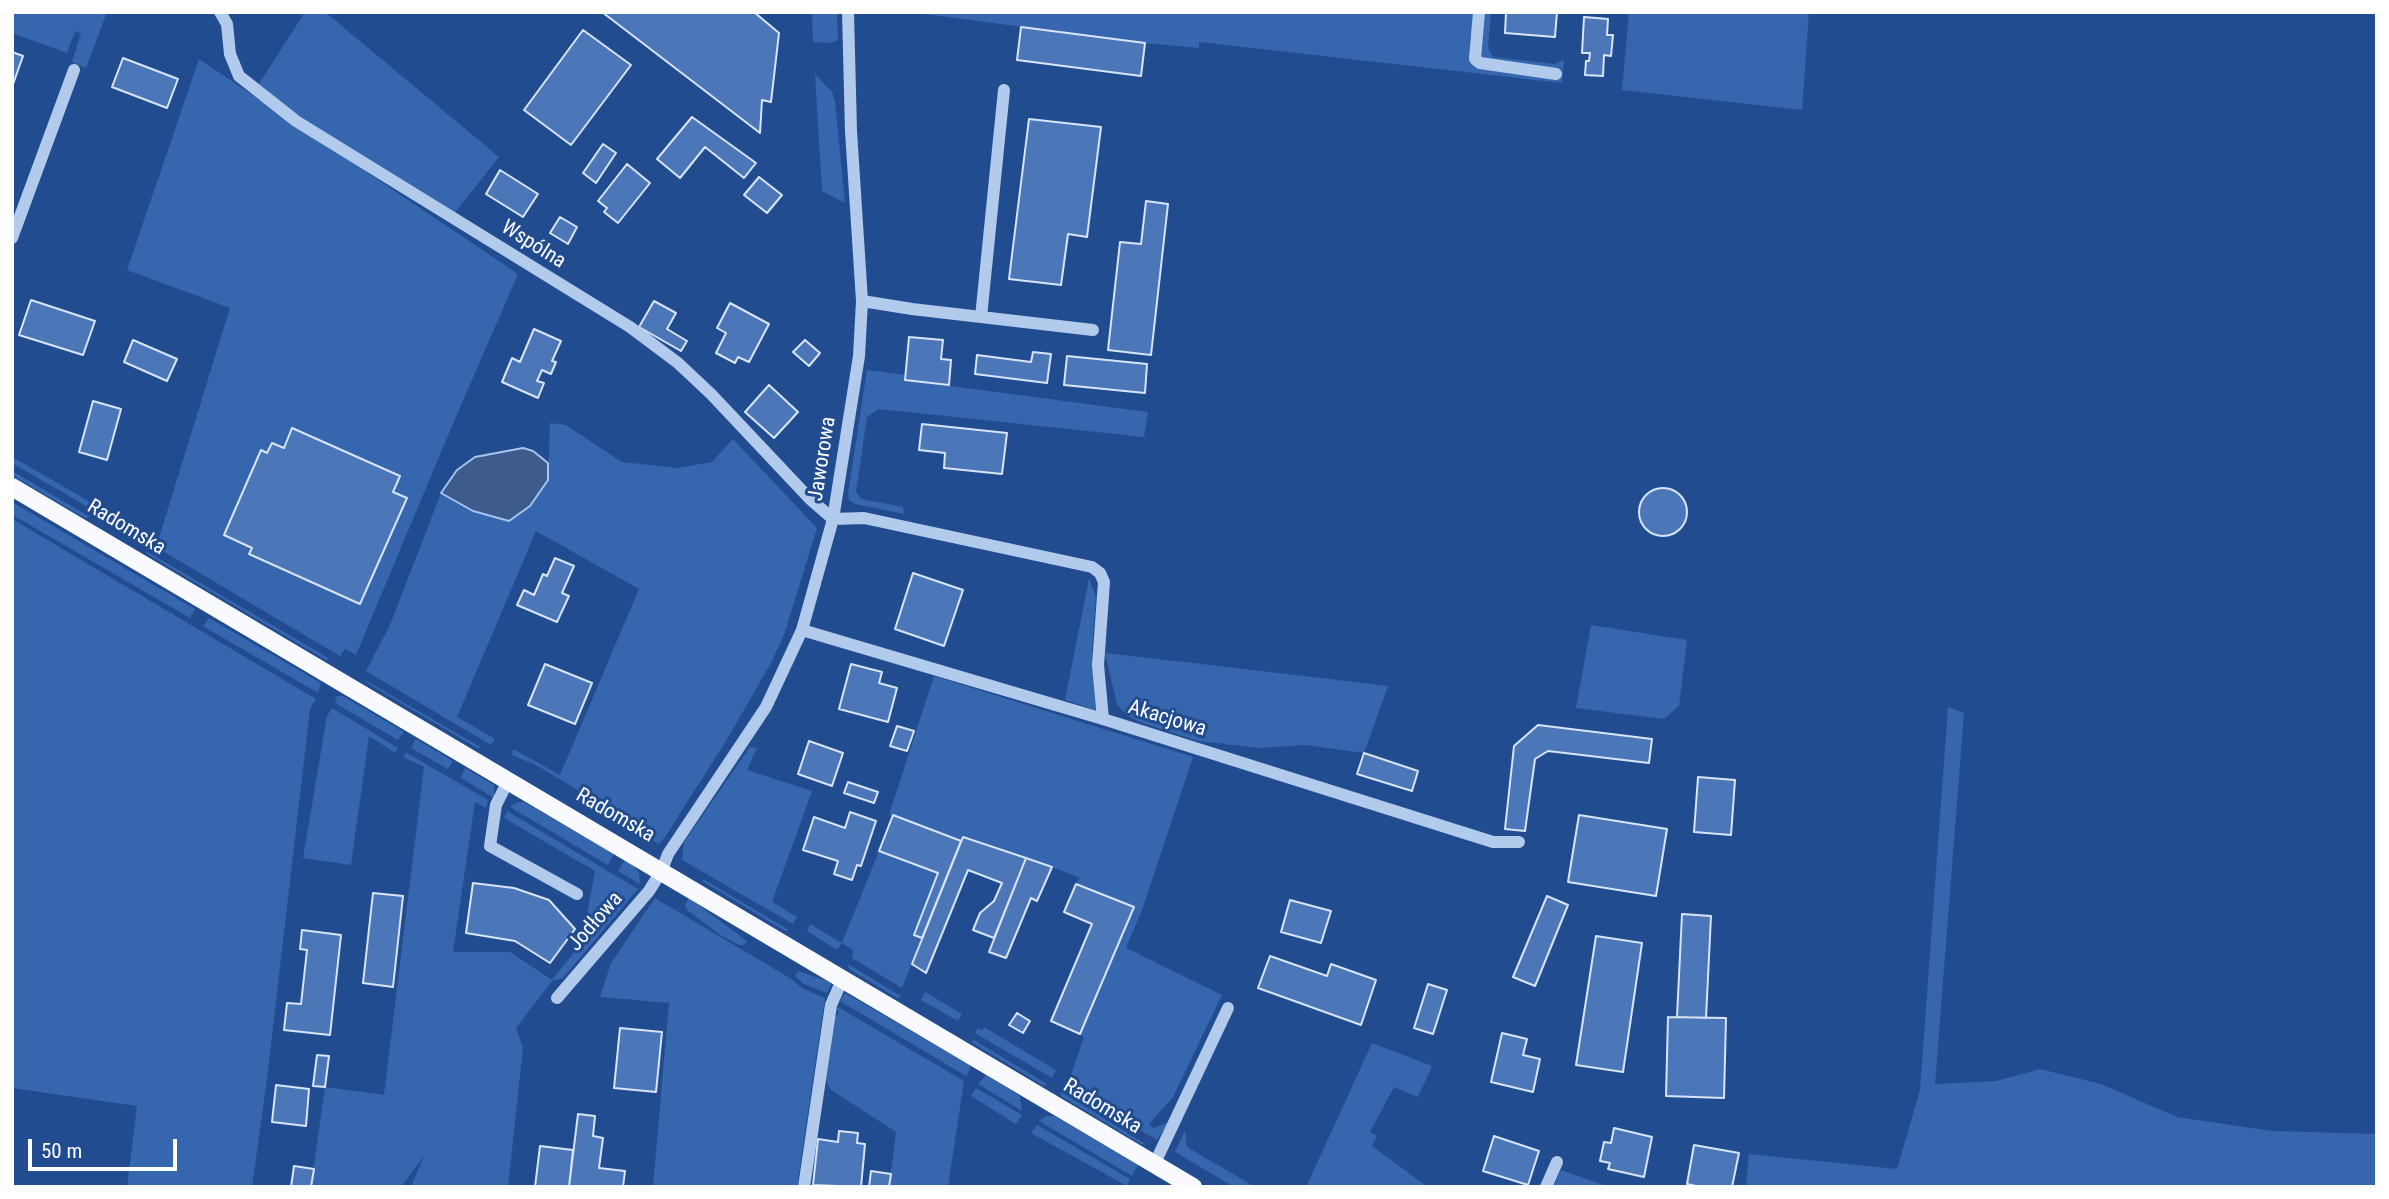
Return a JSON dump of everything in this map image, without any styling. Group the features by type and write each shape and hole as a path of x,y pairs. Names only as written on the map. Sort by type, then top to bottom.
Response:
{"main road":[{"name":"Radomska","path":"12,487 1193,1187"}],"street":[{"name":"Wspólna","path":"220,12 227,24 230,54 239,76 296,121 629,327 668,356 711,394 810,499 833,519"},
{"name":"Jaworowa","path":"662,870 668,854 766,707 802,631 833,519 859,356 862,301 851,131 848,12"},
{"path":"1479,12 1475,58 1480,62 1556,74"},
{"path":"12,238 74,70"},
{"path":"981,317 1004,90"},
{"path":"862,301 1093,330"},
{"path":"833,519 864,518 1092,567 1100,573 1104,582 1098,665 1103,719"},
{"name":"Akacjowa","path":"802,631 1103,719 1493,842 1519,842"},
{"path":"508,781 496,805 490,846 577,894"},
{"name":"Jodłowa","path":"556,998 649,891 662,870"},
{"path":"804,1187 831,1005 843,978"},
{"path":"1154,1165 1228,1008"},
{"path":"1546,1187 1558,1162"}],"shaded area":[{"path":"12,12 107,12 86,68 72,62 81,33 75,31 67,53 12,33"},
{"path":"305,12 325,12 499,157 454,214 315,128 258,85"},
{"path":"812,12 837,12 838,40 830,43 813,42"},
{"path":"910,12 1491,12 1488,48 1493,57 1554,64 1564,60 1562,83 1199,42 1199,48 1145,43"},
{"path":"1629,12 1809,12 1802,110 1622,90"},
{"path":"199,59 518,274 356,655 345,649 340,656 149,543 153,539 158,541 230,308 127,270"},
{"path":"815,74 832,92 835,102 845,203 822,191"},
{"path":"867,370 905,375 905,380 1148,412 1144,437 879,409 867,417 856,492 861,499 903,507 904,514 855,504 849,500 848,494"},
{"path":"550,423 566,425 622,462 678,468 712,462 733,439 817,528 784,635 771,663 726,741 659,844 620,822 586,795 536,765 512,755 513,749 560,775 639,589 536,531 457,717 495,739 491,745 366,671 390,625 441,493 473,511 548,480"},
{"path":"523,448 533,451 548,463 548,480 530,506 509,521 473,511 441,493 457,470 475,457"},
{"path":"12,457 102,509 98,513 12,463"},
{"path":"12,471 90,517 85,518 12,475"},
{"path":"12,502 195,609 190,618 12,515"},
{"path":"12,519 316,699 310,709 252,1187 127,1187 137,1106 12,1088"},
{"path":"146,551 330,659 326,660"},
{"path":"1089,579 1096,596 1092,650 1096,710 1065,700"},
{"path":"209,618 321,683 318,693 203,626"},
{"path":"1591,625 1687,640 1679,706 1664,719 1576,708"},
{"path":"1105,653 1388,686 1364,753 1305,745 1260,748 1198,741 1126,715 1117,704"},
{"path":"934,676 1193,757 1142,910 1126,948 1222,995 1173,1097 1149,1124 1154,1128 1169,1122 1157,1140 1065,1086 1084,1037 1080,1034 1133,907 1076,884 1080,878 1052,867 964,837 961,841 889,815"},
{"path":"365,680 482,748 477,748"},
{"path":"337,696 343,696 404,732 398,740 335,703"},
{"path":"1948,707 1964,713 1935,1084 1996,1081 2040,1069 2101,1084 2177,1117 2272,1131 2377,1134 2377,1187 1746,1187 1749,1154 1897,1169 1920,1090"},
{"path":"332,708 398,748 395,753 369,736 351,865 303,858 327,716"},
{"path":"416,739 453,761 448,769 411,748"},
{"path":"750,747 757,748 747,770 812,791 772,902 797,917 793,924 682,860 684,842"},
{"path":"407,753 488,800 486,808 475,802 453,952 510,952 552,980 582,942 595,871 504,818 507,811 638,889 563,978 552,981 516,1028 523,1048 508,1187 411,1187 424,1156 401,1187 311,1187 325,1087 384,1095 424,767 403,757"},
{"path":"465,768 494,785 494,798 461,778"},
{"path":"524,802 614,854 608,865 510,807"},
{"path":"879,851 938,873 915,935 922,938 902,988 852,958 853,950 842,943"},
{"path":"625,860 632,863 639,873 640,884 618,871"},
{"path":"703,879 789,930 785,931 702,881"},
{"path":"655,898 793,980 802,988 825,998 797,1187 653,1187 669,1003 600,997 611,963"},
{"path":"689,898 747,941 744,945 722,936 687,910 685,905"},
{"path":"810,924 842,943 837,950 807,931"},
{"path":"848,964 902,997 897,998 849,969"},
{"path":"798,971 830,982 827,993 804,984 795,976"},
{"path":"925,992 962,1014 958,1021 921,1000"},
{"path":"845,993 970,1065 966,1076 840,1001"},
{"path":"838,1007 964,1081 948,1187 889,1187 896,1132 830,1089 825,1078 832,1020 839,1013 836,1009"},
{"path":"984,1027 1056,1070 1052,1078 975,1033 978,1028 982,1030"},
{"path":"972,1039 1047,1084 1044,1086 973,1043"},
{"path":"1372,1043 1432,1066 1418,1097 1394,1087 1370,1132 1377,1136 1372,1146 1428,1187 1306,1187"},
{"path":"986,1075 1020,1096 1022,1111 978,1084"},
{"path":"976,1088 1022,1115 1016,1124 971,1096"},
{"path":"1061,1092 1147,1145 1141,1144 1061,1096"},
{"path":"1046,1116 1054,1116 1138,1165 1132,1176 1039,1121"},
{"path":"1037,1125 1130,1179 1127,1186 1031,1133"},
{"path":"1185,1131 1187,1147 1255,1187 1234,1187 1175,1152"},
{"path":"1561,1170 1609,1187 1553,1187"}],"building":[{"path":"602,12 754,12 779,33 771,102 762,100 760,133"},
{"path":"1506,12 1557,12 1555,37 1505,33"},
{"path":"1584,17 1608,19 1607,35 1613,35 1611,56 1604,55 1603,76 1585,75 1586,61 1589,61 1590,53 1582,53"},
{"path":"1021,27 1145,43 1141,76 1017,60"},
{"path":"583,30 631,65 571,145 524,110"},
{"path":"12,52 23,56 12,87"},
{"path":"123,58 178,79 167,108 112,87"},
{"path":"692,117 756,163 744,178 705,147 680,178 657,159"},
{"path":"1029,119 1101,127 1087,237 1068,234 1061,285 1009,279"},
{"path":"603,144 616,153 596,183 583,173"},
{"path":"627,164 650,183 618,223 604,212 607,208 598,201"},
{"path":"500,170 538,194 523,217 486,194"},
{"path":"759,177 782,195 767,213 744,195"},
{"path":"1146,201 1168,204 1151,355 1108,350 1120,242 1141,244"},
{"path":"560,217 577,227 568,244 550,233"},
{"path":"31,300 95,321 83,355 19,335"},
{"path":"654,301 676,313 667,329 687,341 681,351 639,327"},
{"path":"730,303 769,324 749,362 738,357 735,363 716,353 726,333 717,328"},
{"path":"534,329 561,341 552,361 556,362 551,374 542,370 537,381 544,383 538,398 502,382 512,358 520,362"},
{"path":"909,337 943,340 941,359 951,360 949,385 905,380"},
{"path":"133,340 177,359 167,381 124,362"},
{"path":"805,340 820,353 809,366 793,352"},
{"path":"1033,352 1051,354 1047,383 975,374 977,355 1031,362"},
{"path":"1067,356 1147,364 1145,393 1064,385"},
{"path":"769,385 798,412 774,438 745,412"},
{"path":"93,401 121,409 107,460 79,452"},
{"path":"922,424 1007,433 1002,474 944,468 945,453 919,450"},
{"path":"292,428 400,476 393,492 407,498 360,604 249,554 252,548 224,535 261,450 267,453 272,443 284,448"},
{"path":"1663,488 1680,495 1687,512 1680,529 1663,536 1646,529 1639,512 1646,495"},
{"path":"555,558 574,566 562,593 569,596 557,622 517,605 524,590 534,595 543,574 547,576"},
{"path":"913,573 963,590 944,646 895,629"},
{"path":"545,664 592,683 575,724 528,705"},
{"path":"851,664 882,672 879,683 897,688 888,722 839,709"},
{"path":"1538,725 1652,739 1649,763 1548,751 1535,759 1525,831 1505,829 1514,746"},
{"path":"897,726 914,731 907,751 890,746"},
{"path":"809,741 843,753 832,786 798,774"},
{"path":"1364,753 1418,771 1412,791 1357,774"},
{"path":"1698,777 1735,780 1731,835 1694,832"},
{"path":"848,782 878,792 874,803 844,793"},
{"path":"850,812 876,821 861,866 857,865 852,880 834,874 838,861 803,850 814,817 845,828"},
{"path":"893,815 961,841 922,938 914,935 938,873 879,851"},
{"path":"1579,815 1667,829 1656,896 1568,882"},
{"path":"963,837 1026,858 994,938 973,930 980,913 994,901 1002,883 968,870 926,973 912,964"},
{"path":"1026,858 1052,867 1037,901 1031,898 1006,958 989,952"},
{"path":"473,883 514,888 549,900 575,929 550,963 515,941 466,933"},
{"path":"1076,884 1134,907 1080,1034 1051,1021 1092,924 1064,912"},
{"path":"373,893 403,896 393,987 363,983"},
{"path":"1547,896 1568,905 1535,986 1513,977"},
{"path":"1290,900 1331,911 1321,943 1281,932"},
{"path":"1682,914 1711,916 1706,1018 1677,1017"},
{"path":"302,930 341,935 330,1035 284,1030 287,1003 301,1004 307,950 300,949"},
{"path":"1596,936 1642,943 1623,1072 1576,1065"},
{"path":"1270,956 1327,976 1331,964 1376,980 1361,1025 1258,988"},
{"path":"1428,984 1447,990 1433,1034 1414,1028"},
{"path":"1017,1013 1030,1021 1023,1033 1009,1025"},
{"path":"1668,1017 1726,1018 1724,1098 1666,1096"},
{"path":"620,1028 662,1032 656,1092 614,1088"},
{"path":"1502,1033 1527,1039 1523,1055 1540,1059 1533,1092 1491,1082"},
{"path":"317,1055 329,1056 325,1087 313,1086"},
{"path":"276,1085 309,1089 306,1126 272,1122"},
{"path":"578,1114 595,1116 593,1136 603,1138 599,1168 625,1171 623,1187 569,1187"},
{"path":"1614,1128 1652,1137 1644,1177 1608,1169 1610,1163 1600,1161 1604,1142 1611,1143"},
{"path":"839,1131 858,1133 857,1143 865,1144 861,1187 813,1185 818,1139 838,1142"},
{"path":"1494,1136 1539,1151 1528,1185 1483,1171"},
{"path":"1694,1145 1739,1153 1732,1187 1700,1187 1687,1184"},
{"path":"540,1146 573,1150 569,1187 535,1187"},
{"path":"294,1166 314,1169 311,1187 291,1187"},
{"path":"871,1171 891,1174 889,1187 869,1187"}]}
